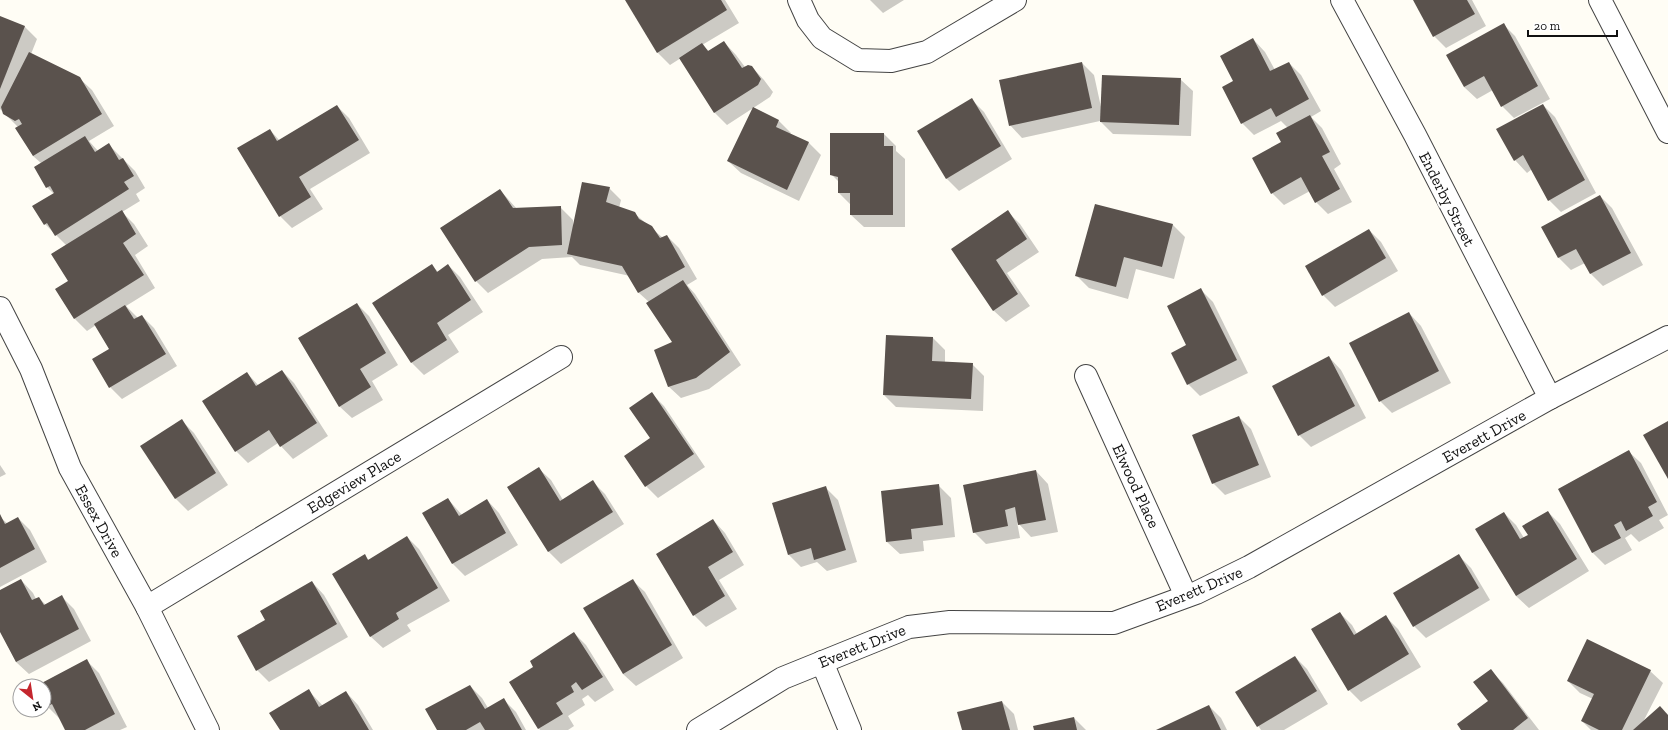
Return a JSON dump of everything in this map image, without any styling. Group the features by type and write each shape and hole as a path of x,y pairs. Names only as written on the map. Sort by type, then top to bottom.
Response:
{"street":[{"path":"799,0 808,20 822,38 858,60 891,61 927,52 1015,0"},
{"name":"Enderby Street","path":"1342,0 1415,135 1550,398"},
{"path":"1600,0 1668,132"},
{"name":"Essex Drive","path":"0,308 31,369 70,468 147,608 208,730"},
{"name":"Everett Drive","path":"698,730 783,678 909,627 950,622 1114,623 1186,596 1249,567 1550,398 1668,337"},
{"name":"Edgeview Place","path":"147,608 561,357"},
{"name":"Elwood Place","path":"1086,376 1186,596"},
{"path":"822,662 850,730"}],"building":[{"path":"625,0 721,0 727,10 657,53"},
{"path":"1413,0 1467,0 1475,14 1433,37"},
{"path":"0,16 25,26 0,89"},
{"path":"1504,23 1538,86 1501,107 1484,76 1464,87 1446,55"},
{"path":"1253,38 1270,71 1289,62 1309,99 1276,117 1271,108 1241,124 1222,87 1233,81 1220,56"},
{"path":"724,41 742,68 748,65 752,66 761,79 758,85 714,113 679,58 702,43 708,51"},
{"path":"29,52 80,77 102,114 33,156 15,128 22,124 19,119 15,121 3,114 1,107"},
{"path":"1082,62 1092,108 1009,126 999,80"},
{"path":"1102,75 1181,78 1179,125 1100,122"},
{"path":"972,98 1001,146 946,179 917,131"},
{"path":"1543,104 1585,180 1548,201 1523,155 1514,161 1496,129"},
{"path":"337,105 359,140 299,177 311,197 279,217 237,148 270,129 277,141"},
{"path":"753,107 779,120 776,127 809,142 787,190 727,161"},
{"path":"1310,115 1330,152 1322,156 1340,189 1315,203 1301,177 1271,194 1252,158 1281,142 1276,133"},
{"path":"830,133 884,133 884,146 893,146 893,215 850,215 850,193 838,193 838,177 830,175"},
{"path":"85,136 95,152 109,143 119,160 123,158 134,176 124,182 129,189 55,236 47,223 44,225 32,206 54,193 50,186 46,188 34,167"},
{"path":"582,182 610,187 606,202 635,212 639,219 652,226 660,238 667,235 685,267 638,293 622,266 567,254"},
{"path":"500,189 513,208 561,206 562,245 529,247 475,282 440,228"},
{"path":"1600,195 1631,253 1590,274 1576,249 1558,258 1541,227"},
{"path":"1095,204 1173,224 1162,267 1124,257 1116,287 1075,276"},
{"path":"122,210 136,234 123,243 144,275 74,319 55,289 68,281 51,254"},
{"path":"1008,210 1027,239 996,260 1018,294 993,311 951,249"},
{"path":"1369,229 1386,258 1322,296 1305,266"},
{"path":"432,264 437,272 448,264 471,300 437,323 447,340 411,363 372,303"},
{"path":"683,280 730,352 696,378 668,387 654,350 672,342 646,303"},
{"path":"1201,288 1237,360 1187,385 1171,353 1186,345 1167,306"},
{"path":"357,303 386,353 360,369 371,387 339,407 298,338"},
{"path":"125,305 134,319 142,315 166,354 109,388 92,359 109,349 94,324"},
{"path":"1409,312 1439,371 1379,402 1349,343"},
{"path":"886,335 933,337 932,361 973,363 971,399 883,395"},
{"path":"1329,356 1355,406 1298,436 1272,386"},
{"path":"282,370 317,423 280,447 269,430 235,452 202,401 247,372 256,386"},
{"path":"652,392 694,454 645,487 624,456 650,438 629,408"},
{"path":"1239,416 1259,465 1212,484 1192,435"},
{"path":"182,419 216,473 175,499 140,446"},
{"path":"1668,421 1668,479 1643,435"},
{"path":"1629,450 1657,502 1648,507 1653,516 1626,531 1621,521 1614,525 1621,538 1592,553 1558,489"},
{"path":"539,467 560,501 593,480 613,512 548,552 507,487"},
{"path":"1036,470 1046,520 1018,525 1015,507 1005,510 1008,526 973,533 963,485"},
{"path":"939,484 943,525 911,529 912,539 886,542 881,491"},
{"path":"826,486 846,550 814,560 811,548 788,555 772,503"},
{"path":"448,498 459,516 487,499 506,533 452,564 422,513"},
{"path":"1548,511 1577,559 1516,596 1475,529 1504,512 1520,539 1528,535 1522,526"},
{"path":"0,514 5,524 18,517 35,549 0,568"},
{"path":"713,519 733,552 708,567 725,596 693,616 656,554"},
{"path":"407,536 438,588 396,613 399,619 370,637 332,574 365,554 368,560"},
{"path":"1459,554 1479,588 1413,627 1393,593"},
{"path":"21,579 32,600 39,597 44,605 62,595 79,629 16,662 0,632 0,590"},
{"path":"633,579 672,645 623,674 583,608"},
{"path":"312,581 337,624 256,671 237,636 265,620 260,611"},
{"path":"1340,612 1354,635 1386,615 1409,654 1348,691 1311,629"},
{"path":"574,632 603,677 582,690 576,682 571,686 574,692 556,703 563,714 538,729 509,682 533,667 530,661"},
{"path":"1587,639 1651,670 1622,730 1599,730 1581,721 1594,694 1567,681"},
{"path":"1295,656 1317,691 1257,727 1235,692"},
{"path":"87,659 115,714 85,730 65,730 52,704 51,678"},
{"path":"1491,669 1528,718 1513,730 1461,730 1457,724 1488,701 1473,682"},
{"path":"470,685 485,709 504,698 522,730 485,730 480,722 466,730 437,730 425,709"},
{"path":"309,689 319,707 346,691 369,730 280,730 269,713"},
{"path":"1002,701 1010,730 962,730 957,712"},
{"path":"1209,705 1221,730 1156,730"},
{"path":"1660,706 1668,715 1668,730 1633,730"},
{"path":"1074,717 1077,730 1034,730 1033,726"}]}
